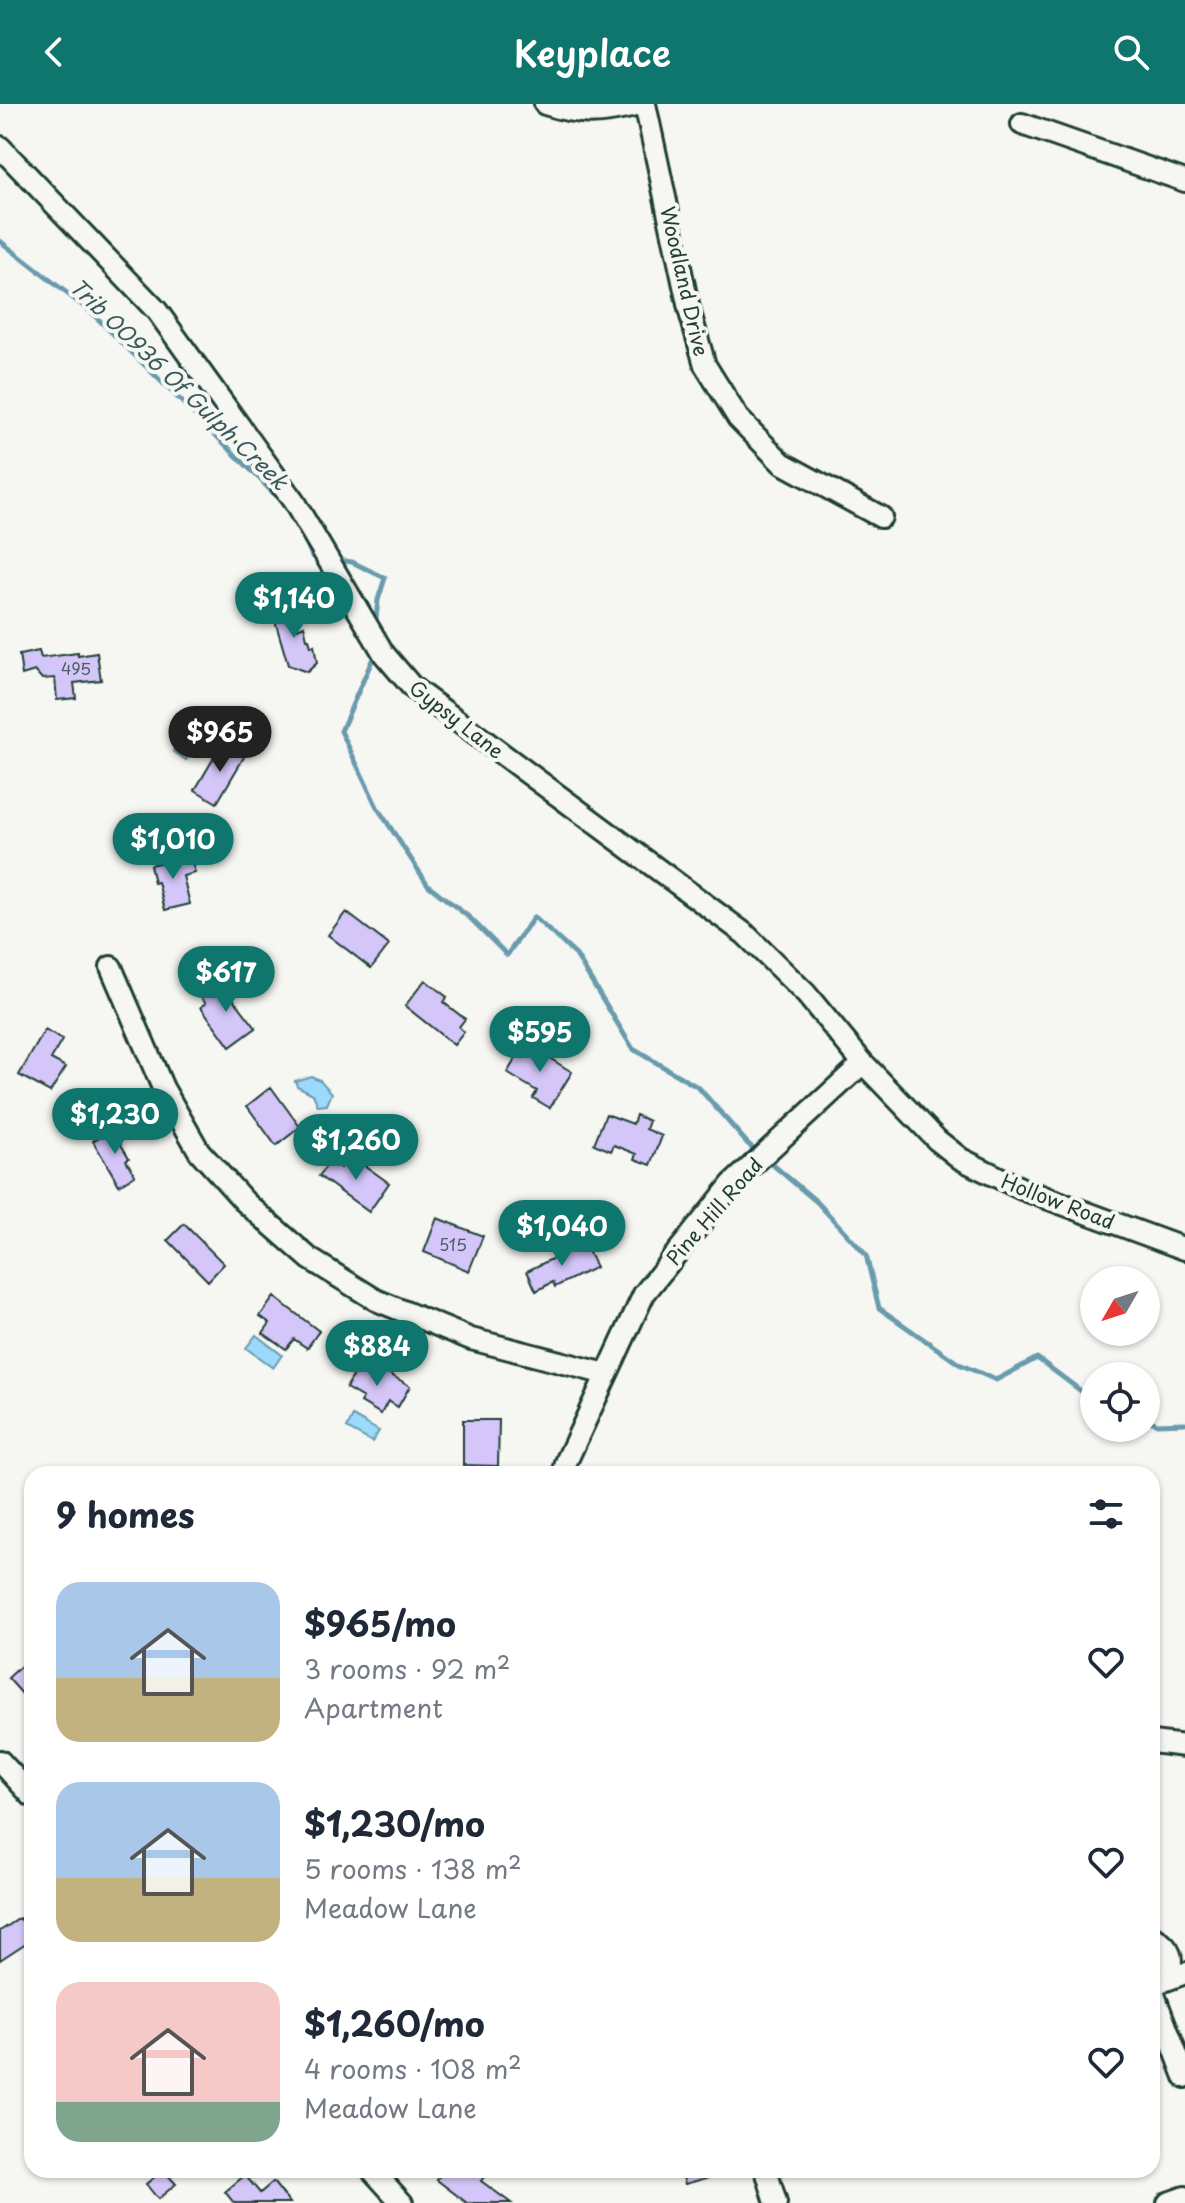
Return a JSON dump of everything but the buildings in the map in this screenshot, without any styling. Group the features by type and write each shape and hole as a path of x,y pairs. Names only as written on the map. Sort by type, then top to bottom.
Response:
{"street":[{"path":"545,104 569,112 607,113 644,104"},
{"name":"Woodland Drive","path":"644,104 689,309 705,365 738,418 782,463 881,517"},
{"path":"1022,124 1185,181"},
{"name":"Gypsy Lane","path":"0,147 157,311 294,502 384,654 413,688 745,934 806,994 863,1063 937,1140"},
{"path":"111,967 163,1088 199,1151 245,1202 310,1259 376,1300 471,1339 606,1374"},
{"name":"Pine Hill Road","path":"565,1466 644,1294 732,1184 863,1063"},
{"name":"Hollow Road","path":"937,1140 961,1159 1022,1189 1185,1249"},
{"path":"1160,1743 1185,1746"},
{"path":"0,1761 24,1787"},
{"path":"1160,1942 1172,1958 1164,1984 1185,2077"},
{"path":"379,2178 402,2203"},
{"path":"768,2178 776,2203"},
{"path":"1168,2203 1185,2197"}],"water":[{"path":"191,722 205,731 186,760 173,751"},
{"path":"311,1076 320,1080 332,1093 327,1105 318,1106 313,1094 297,1086 295,1081"},
{"path":"367,1119 387,1133 380,1142 360,1128"},
{"path":"576,1222 586,1223 602,1237 595,1246 574,1236 575,1233 571,1232"},
{"path":"256,1335 282,1355 273,1368 246,1348"},
{"path":"353,1416 379,1431 372,1442 347,1428"}],"waterway":[{"name":"Trib 00936 Of Gulph Creek","path":"0,241 91,312 288,509"},
{"name":"Trib 00936 Of Gulph Creek","path":"303,535 312,556 319,557"},
{"name":"Trib 00936 Of Gulph Creek","path":"337,560 352,562 385,578 378,600 375,627"},
{"name":"Trib 00936 Of Gulph Creek","path":"373,649 373,658 341,731 377,807 428,885 470,918 507,955 534,917 576,955 633,1049 699,1088 759,1153"},
{"name":"Trib 00936 Of Gulph Creek","path":"766,1159 817,1202 866,1255 879,1308 959,1364 996,1380 1037,1358 1080,1390"},
{"name":"Trib 00936 Of Gulph Creek","path":"1160,1424 1185,1423"}]}
